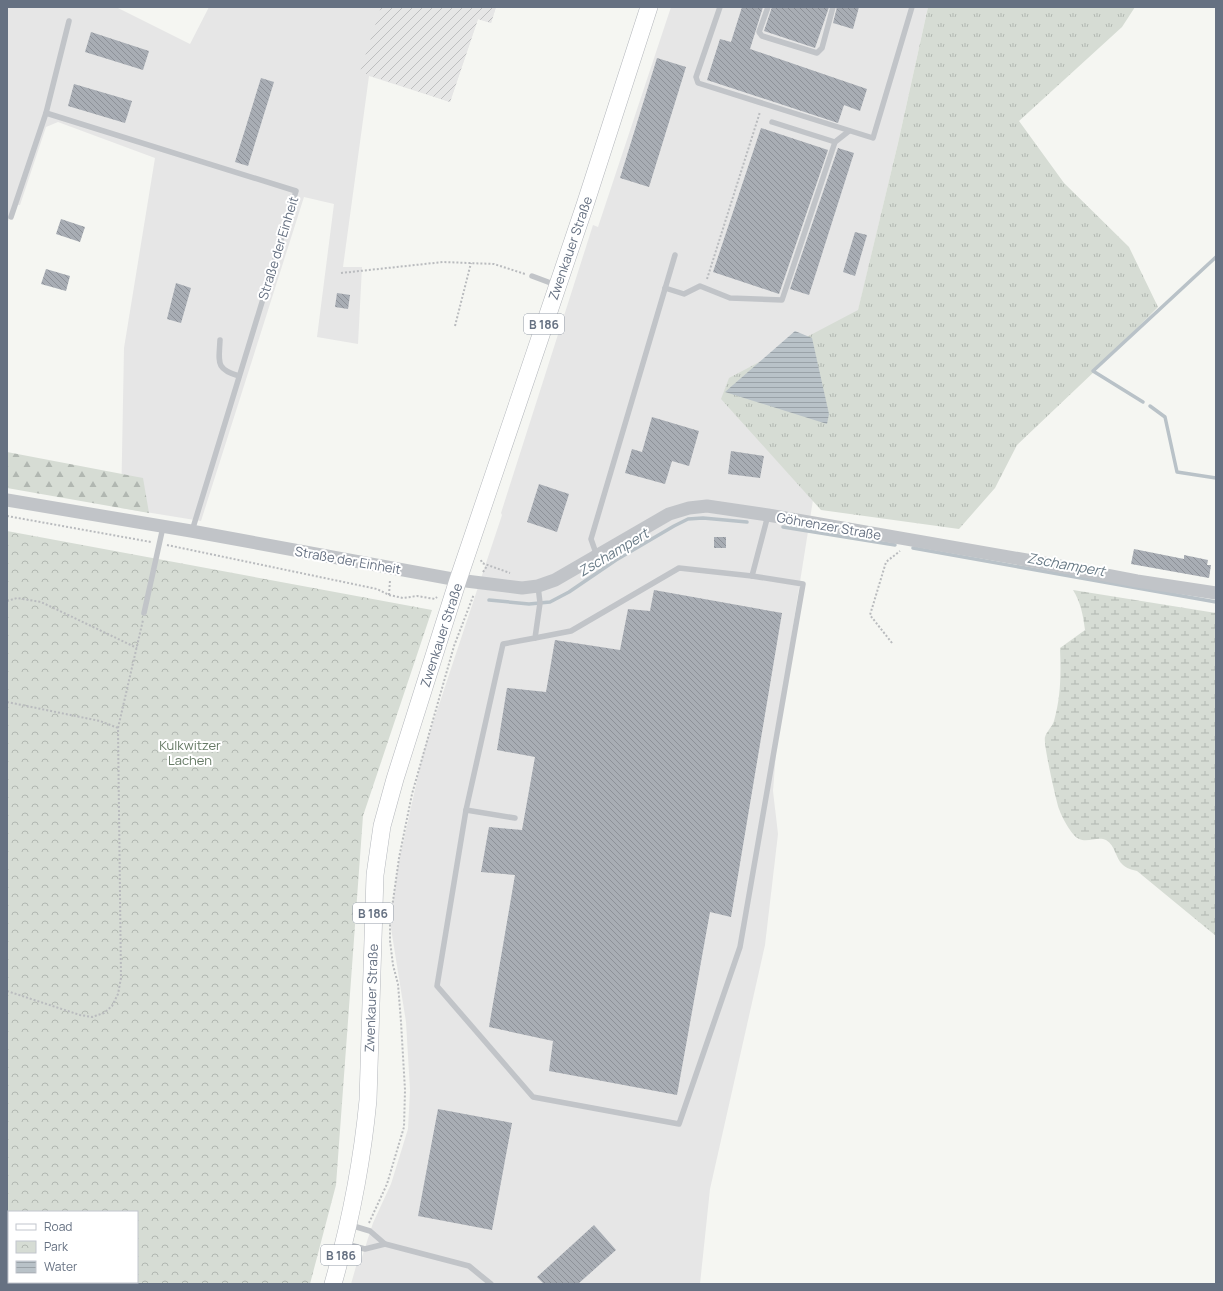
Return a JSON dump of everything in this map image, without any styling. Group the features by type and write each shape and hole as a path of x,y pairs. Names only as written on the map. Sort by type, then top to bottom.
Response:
{"main road":[{"name":"Zwenkauer Straße","path":"333,1284 348,1225 364,1137 368,1100 375,875 382,826 395,779 458,580 558,285 649,7"}],"street":[{"name":"Straße der Einheit","path":"7,500 192,531 458,580"},
{"name":"Göhrenzer Straße","path":"458,580 522,588 538,586 555,580 669,514 689,508 707,506 768,515 1038,562 1137,581 1216,593"}],"lane":[{"path":"720,7 696,77 698,83 873,138 912,7"},
{"path":"768,7 759,32 762,36 817,52 822,48 833,7"},
{"path":"11,217 46,113 69,21"},
{"name":"Straße der Einheit","path":"46,113 296,191 192,531"},
{"path":"772,122 835,142"},
{"path":"665,288 684,294 700,286 730,298 782,300 835,142 849,131"},
{"path":"597,556 591,539 675,255"},
{"path":"532,276 558,285"},
{"path":"220,340 219,356 222,368 224,371 239,376"},
{"path":"752,576 768,515"},
{"path":"144,613 162,527"},
{"path":"679,568 752,576 803,584 740,947 679,1124 533,1097 437,986 466,810 503,644 571,631 679,568"},
{"path":"535,638 540,603 538,586"},
{"path":"466,810 515,818"},
{"path":"348,1225 370,1231 385,1244 469,1266 485,1282 491,1284"},
{"path":"344,1244 364,1249 385,1244"}],"path":[{"path":"704,288 762,104"},
{"path":"341,273 443,262 494,264 532,276"},
{"path":"455,326 471,263"},
{"path":"7,516 159,544 378,589 389,595 403,598 417,596 435,599"},
{"path":"892,643 870,615 886,562 900,550 906,540"},
{"path":"367,1230 387,1184 404,1127 405,1090 401,1022 398,984 391,949 390,922 399,858 412,794 454,646 481,575 487,566"},
{"path":"387,578 391,581 389,595"},
{"path":"7,601 17,598 41,602 137,648"},
{"path":"7,991 80,1015 92,1017 104,1013 112,1006 118,994 121,978 118,728 144,613"},
{"path":"7,702 100,721 118,728"}],"shaded area":[{"path":"7,7 116,7 190,44 209,7 496,7 491,23 478,19 450,102 369,76 343,267 362,267 358,344 317,337 334,204 304,197 201,521 121,508 124,348 155,158 58,122 46,127 20,205 14,205 7,224"},
{"path":"381,7 496,7 491,23 478,19 450,102 360,72"},
{"path":"671,7 928,7 898,143 813,500 779,714 773,791 778,834 765,945 710,1189 700,1284 351,1284 357,1263 361,1260 373,1223 391,1184 408,1129 410,1090 406,1022 390,922 398,866 423,753 502,515 501,513 593,225 598,227"}],"green space":[{"path":"928,7 1135,7 1122,27 1019,121 1064,183 1129,247 1158,307 1097,369 1017,445 995,488 959,529 821,510 721,399 729,378 858,310 898,143"},
{"path":"7,452 143,478 149,513 7,488"},
{"name":"Kulkwitzer Lachen","path":"7,531 432,610 363,816 336,1185 310,1284 7,1284"},
{"path":"1073,590 1216,613 1216,936 1137,871 1129,869 1123,865 1118,859 1112,845 1106,840 1082,840 1076,837 1067,826 1060,812 1050,772 1045,737 1054,721 1058,703 1060,648 1085,630 1081,609"}],"water":[{"path":"795,331 812,338 829,414 827,424 725,392"}],"building":[{"path":"742,7 763,7 750,49 867,89 860,111 844,105 838,123 707,80 720,39 731,42"},
{"path":"772,7 829,7 815,48 764,31"},
{"path":"837,7 859,7 853,29 833,23"},
{"path":"91,32 149,51 143,70 85,52"},
{"path":"657,58 686,67 649,187 620,178"},
{"path":"261,78 274,82 248,166 235,162"},
{"path":"74,84 132,101 125,123 68,106"},
{"path":"761,128 828,150 779,294 713,272"},
{"path":"838,148 854,153 809,295 790,289"},
{"path":"61,219 85,227 80,242 56,234"},
{"path":"855,232 867,235 855,276 843,272"},
{"path":"46,269 70,276 66,291 41,284"},
{"path":"176,283 191,288 181,323 167,319"},
{"path":"337,293 350,295 348,309 335,307"},
{"path":"652,417 699,431 689,466 672,461 665,484 625,473 632,449 642,452"},
{"path":"731,451 764,456 760,478 728,474"},
{"path":"539,484 569,494 557,532 527,522"},
{"path":"714,537 726,537 726,548 714,548"},
{"path":"1134,549 1184,559 1184,555 1208,560 1207,565 1211,565 1209,578 1131,564"},
{"path":"654,590 782,613 731,917 710,912 677,1095 549,1071 553,1041 489,1027 515,875 481,872 489,827 522,830 535,757 497,750 507,688 546,692 555,640 620,650 628,609 650,611"},
{"path":"438,1109 512,1123 492,1230 418,1216"},
{"path":"594,1225 616,1250 578,1284 544,1284 537,1277"}],"waterway":[{"path":"1143,402 1093,371 1216,257"},
{"path":"1150,406 1165,417 1177,472 1216,478"},
{"name":"Zschampert","path":"489,600 529,604 550,602 569,592 616,560 688,519 703,518 747,522"},
{"name":"Zschampert","path":"783,527 895,545"},
{"name":"Zschampert","path":"913,548 1216,602"}]}
